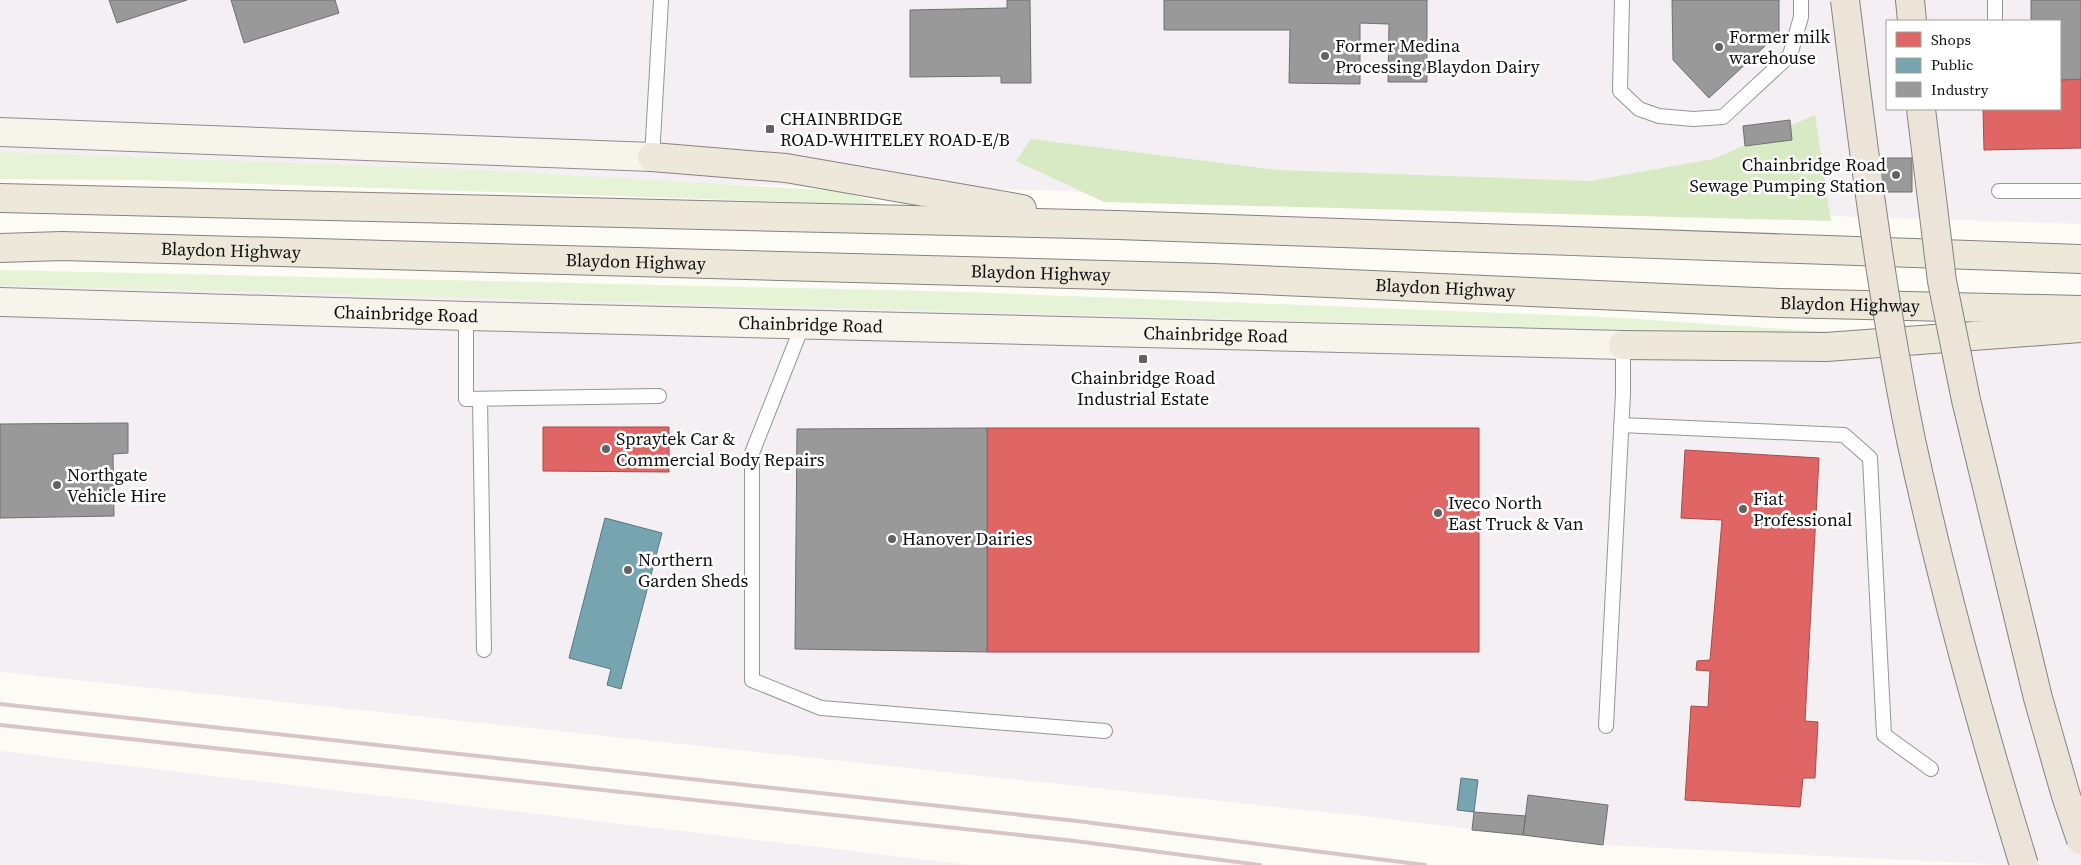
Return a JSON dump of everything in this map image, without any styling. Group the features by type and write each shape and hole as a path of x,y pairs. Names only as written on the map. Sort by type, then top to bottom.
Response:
{"highway":[{"path":"1845,0 1872,217 1911,439 1963,658 2024,865"},
{"path":"1910,0 1912,20"},
{"path":"1921,110 1942,281 1966,400 2038,698 2066,796 2081,840"}],"main road":[{"path":"0,132 652,157 786,168 1117,225"},
{"path":"0,198 133,199 1117,225 2081,259"},
{"name":"Blaydon Highway","path":"0,248 62,246 1194,278 1780,303 2081,310"},
{"name":"Chainbridge Road","path":"0,302 466,316 1623,345"},
{"path":"1623,345 1826,347 2081,328"}],"lane":[{"path":"652,157 661,0"},
{"path":"1622,0 1620,91 1639,109 1659,116 1693,118 1723,117 1790,55 1801,17 1800,0"},
{"path":"1994,0 1995,20"},
{"path":"2000,191 2081,191"},
{"path":"466,316 466,399 659,396"},
{"path":"803,324 752,453 752,680 821,708 1105,731"},
{"path":"1606,726 1621,424 1623,345"},
{"path":"480,399 484,650"},
{"path":"1621,424 1844,435 1870,458 1884,736 1931,769"}],"shaded area":[{"path":"0,0 2081,0 2081,224 1035,190 431,179 0,168"},
{"path":"0,277 2081,339 2081,865 2008,865 1603,845 1362,816 0,672"},
{"path":"0,751 878,854 969,865 0,865"}],"green space":[{"path":"1815,115 1831,221 1104,202 1016,161 1031,139 1279,170 1589,181 1713,159"},
{"path":"0,152 478,170 841,191 885,205 141,180 0,179"},
{"path":"0,270 967,292 1605,317 1844,333 1561,328 0,285"}],"building: Shops":[{"path":"2081,79 2081,148 1984,150 1983,110 2061,110 2061,80"},
{"name":"Spraytek Car & Commercial Body Repairs","path":"543,427 669,427 669,472 543,471"},
{"path":"987,428 1479,428 1479,652 987,652"},
{"path":"1685,450 1819,458 1805,721 1818,722 1815,778 1803,778 1800,807 1685,800 1691,706 1708,707 1710,671 1696,670 1697,661 1710,660 1722,520 1681,518"}],"building: Public":[{"path":"605,518 662,533 621,689 607,685 611,669 569,658"},
{"path":"1461,778 1478,780 1474,812 1457,810"}],"building: Industry":[{"path":"109,0 187,0 117,23"},
{"path":"231,0 335,0 339,13 244,43"},
{"path":"1007,0 1030,0 1031,83 1001,83 1001,76 910,77 910,10 1007,8"},
{"name":"Former Medina Processing Blaydon Dairy","path":"1164,0 1427,0 1427,82 1388,82 1389,24 1360,23 1360,84 1289,83 1290,30 1164,30"},
{"name":"Former milk warehouse","path":"1672,0 1779,0 1779,33 1709,98 1673,60"},
{"path":"2031,0 2081,0 2081,79 2061,80 2061,20 2031,20"},
{"path":"1790,120 1792,140 1745,146 1743,126"},
{"name":"Chainbridge Road Sewage Pumping Station","path":"1880,158 1912,158 1912,192 1880,192"},
{"name":"Northgate Vehicle Hire","path":"128,423 128,453 113,454 114,516 0,518 0,424"},
{"name":"Hanover Dairies","path":"987,428 987,652 795,649 797,429"},
{"path":"1528,795 1608,805 1603,845 1523,835"},
{"path":"1474,812 1526,816 1523,835 1472,830"}],"railway":[{"path":"0,704 1077,821 1425,865"},
{"path":"0,725 1075,841 1260,865"}],"place":[{"name":"Former milk warehouse","path":"1719,47"},
{"name":"Former Medina Processing Blaydon Dairy","path":"1325,56"},
{"name":"CHAINBRIDGE ROAD-WHITELEY ROAD-E/B","path":"770,129"},
{"name":"Chainbridge Road Sewage Pumping Station","path":"1896,175"},
{"name":"Chainbridge Road Industrial Estate","path":"1143,359"},
{"name":"Spraytek Car & Commercial Body Repairs","path":"606,449"},
{"name":"Northgate Vehicle Hire","path":"57,485"},
{"name":"Fiat Professional","path":"1743,509"},
{"name":"Iveco North East Truck & Van","path":"1438,513"},
{"name":"Hanover Dairies","path":"892,539"},
{"name":"Northern Garden Sheds","path":"628,570"}]}
